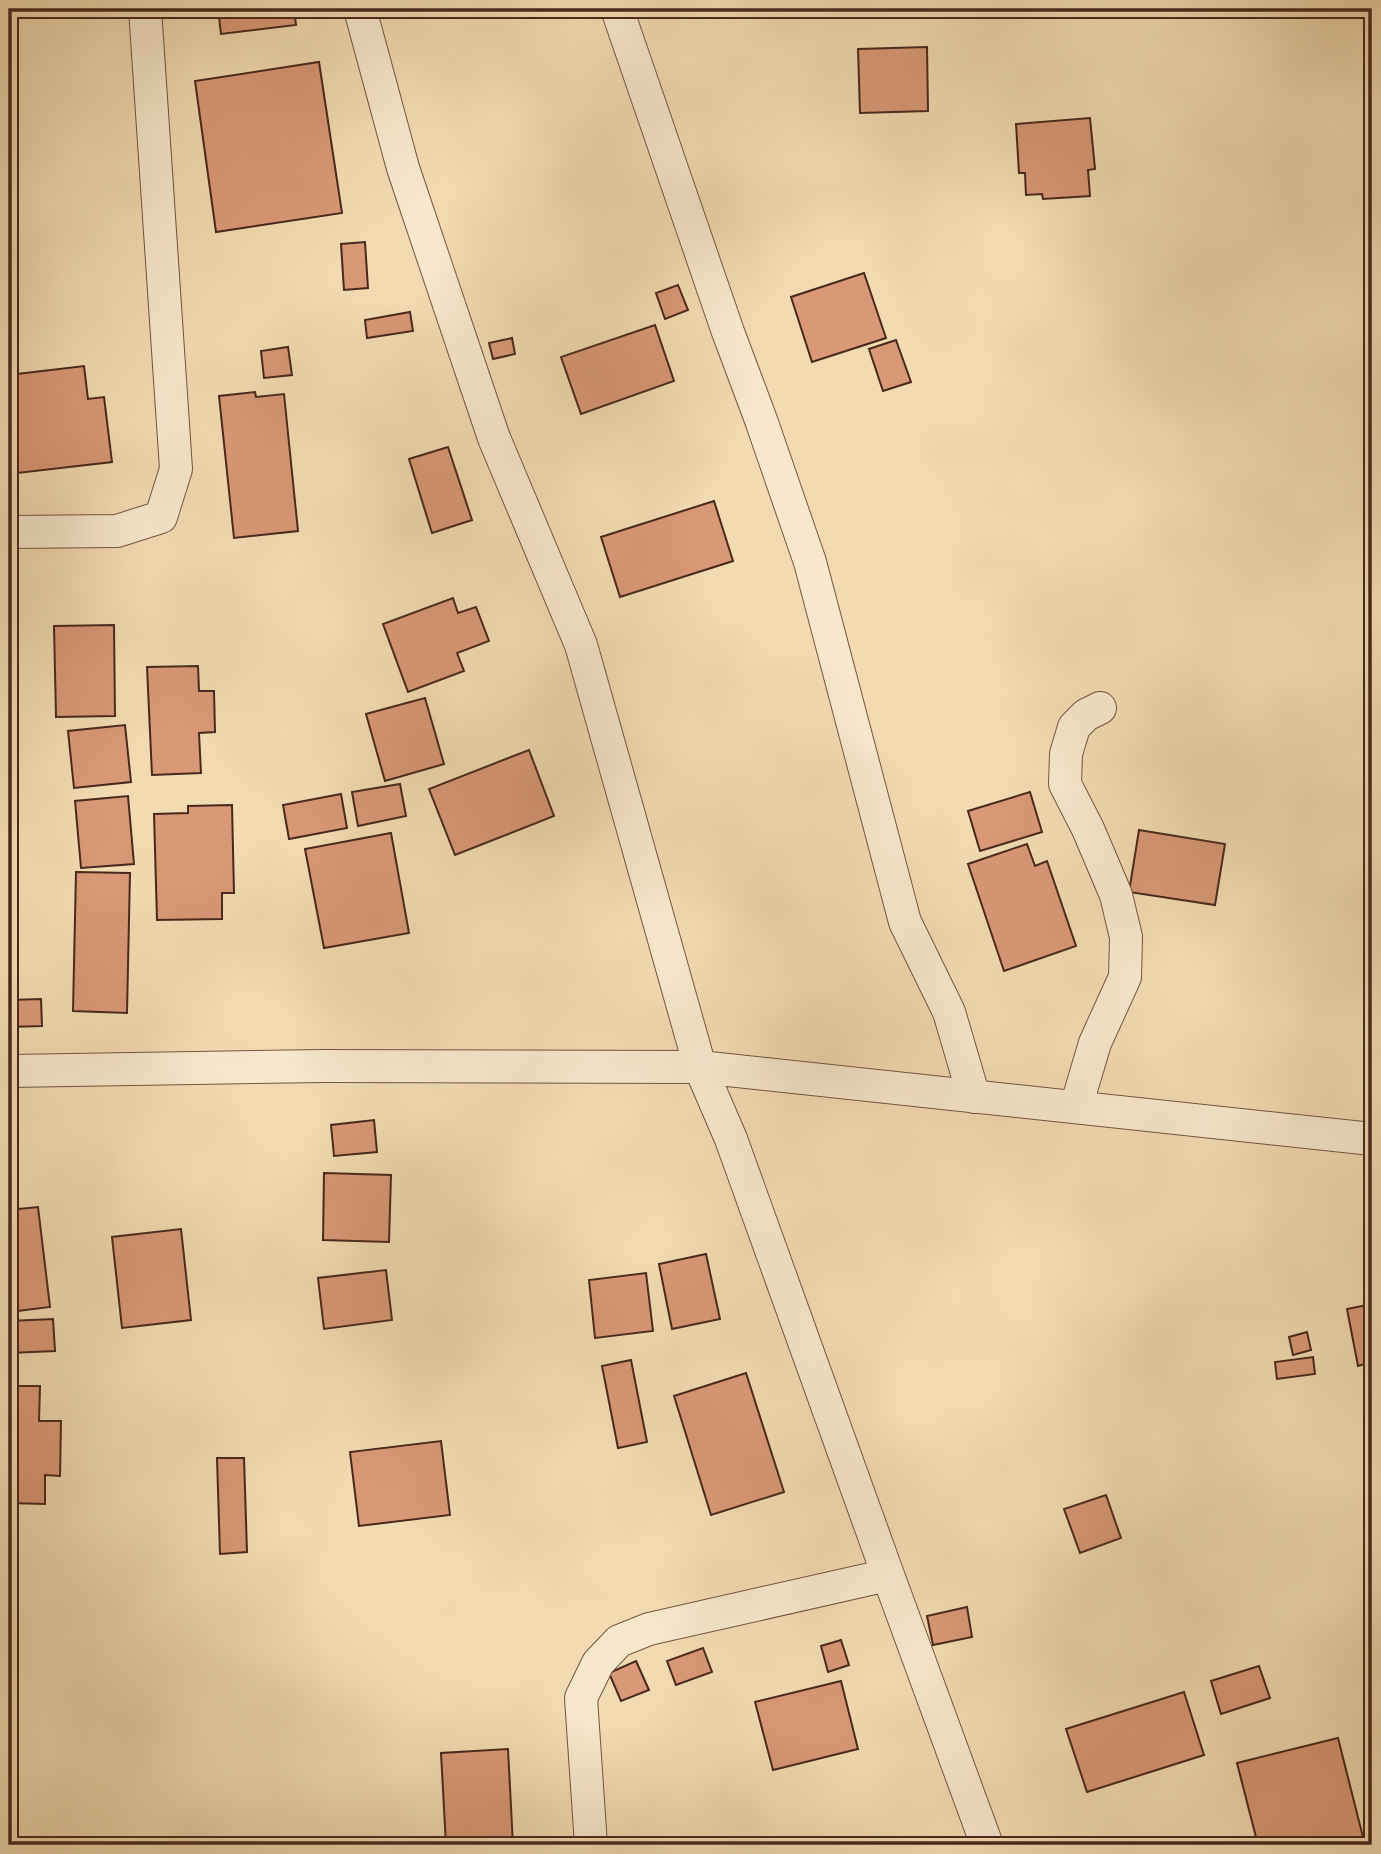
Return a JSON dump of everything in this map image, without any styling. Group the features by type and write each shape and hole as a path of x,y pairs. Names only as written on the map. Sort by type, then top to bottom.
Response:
{"street":[{"path":"9,532 117,531 161,517 176,469 145,9"},
{"path":"360,9 403,167 494,438 581,645 700,1067 732,1139 987,1845"},
{"path":"617,9 810,562 905,922 948,1012 974,1097"},
{"path":"1076,1107 1095,1043 1125,977 1126,937 1116,895 1066,784 1066,754 1074,727 1086,715 1100,708"},
{"path":"9,1071 323,1066 700,1067 1372,1139"},
{"path":"591,1845 582,1698 598,1663 619,1641 649,1629 888,1575"}],"building":[{"path":"218,9 294,9 296,25 221,34"},
{"path":"1322,9 1356,9 1356,18 1322,18"},
{"path":"927,47 928,111 860,113 858,49"},
{"path":"319,62 342,213 216,232 195,81"},
{"path":"1090,118 1095,169 1088,170 1090,196 1043,199 1042,194 1026,195 1025,173 1019,173 1016,124"},
{"path":"365,242 368,288 344,290 341,244"},
{"path":"864,273 886,338 812,362 791,297"},
{"path":"678,285 688,310 665,319 656,293"},
{"path":"410,312 413,331 367,338 365,320"},
{"path":"655,325 674,381 581,414 561,357"},
{"path":"512,338 515,354 493,359 489,343"},
{"path":"896,340 911,382 883,391 869,349"},
{"path":"288,347 292,375 264,378 261,351"},
{"path":"84,366 88,399 104,397 112,462 9,474 9,375"},
{"path":"255,392 256,397 284,394 298,531 234,538 219,396"},
{"path":"448,447 472,520 432,533 409,459"},
{"path":"714,501 733,561 620,597 601,537"},
{"path":"453,598 458,613 476,607 489,641 457,653 464,671 408,692 383,624"},
{"path":"114,625 115,716 56,717 54,626"},
{"path":"198,666 199,691 214,691 215,732 199,733 201,773 152,775 147,667"},
{"path":"425,698 444,764 385,781 366,714"},
{"path":"125,725 131,782 74,788 68,731"},
{"path":"529,750 554,816 455,855 429,789"},
{"path":"400,784 406,816 358,826 352,792"},
{"path":"1030,792 1042,832 980,851 968,811"},
{"path":"341,794 347,828 289,839 283,805"},
{"path":"128,796 134,864 81,868 75,801"},
{"path":"232,805 234,893 222,893 222,919 157,920 154,814 188,813 188,806"},
{"path":"1139,830 1225,844 1215,905 1129,892"},
{"path":"391,833 409,933 324,948 305,849"},
{"path":"1027,844 1035,866 1047,861 1076,946 1004,971 968,864"},
{"path":"76,872 130,873 127,1013 73,1011"},
{"path":"41,999 42,1026 9,1027 9,1000"},
{"path":"374,1120 377,1152 334,1156 331,1125"},
{"path":"324,1173 391,1175 389,1242 323,1240"},
{"path":"38,1207 50,1307 9,1312 9,1210"},
{"path":"181,1229 191,1320 122,1328 112,1237"},
{"path":"706,1254 720,1319 672,1329 659,1264"},
{"path":"386,1270 392,1320 324,1329 318,1278"},
{"path":"646,1273 653,1331 595,1338 589,1280"},
{"path":"1372,1304 1372,1362 1358,1366 1347,1309"},
{"path":"53,1319 55,1351 9,1353 9,1321"},
{"path":"1307,1332 1311,1350 1293,1355 1289,1337"},
{"path":"1313,1357 1315,1374 1277,1379 1275,1362"},
{"path":"631,1360 647,1442 618,1448 602,1366"},
{"path":"746,1373 784,1492 711,1515 674,1396"},
{"path":"9,1386 40,1386 39,1421 61,1421 60,1476 45,1475 45,1504 9,1503"},
{"path":"441,1441 450,1515 359,1526 350,1452"},
{"path":"217,1458 244,1458 247,1552 220,1554"},
{"path":"1106,1495 1121,1538 1080,1553 1064,1509"},
{"path":"967,1607 972,1637 933,1645 927,1616"},
{"path":"841,1640 849,1665 828,1672 821,1646"},
{"path":"703,1648 712,1672 676,1685 667,1661"},
{"path":"636,1661 649,1690 621,1701 609,1673"},
{"path":"1259,1666 1270,1698 1221,1714 1211,1681"},
{"path":"841,1681 858,1749 773,1770 755,1702"},
{"path":"1184,1692 1204,1755 1087,1792 1066,1729"},
{"path":"1338,1738 1365,1845 1258,1845 1237,1763"},
{"path":"508,1749 513,1845 446,1845 441,1753"}]}
